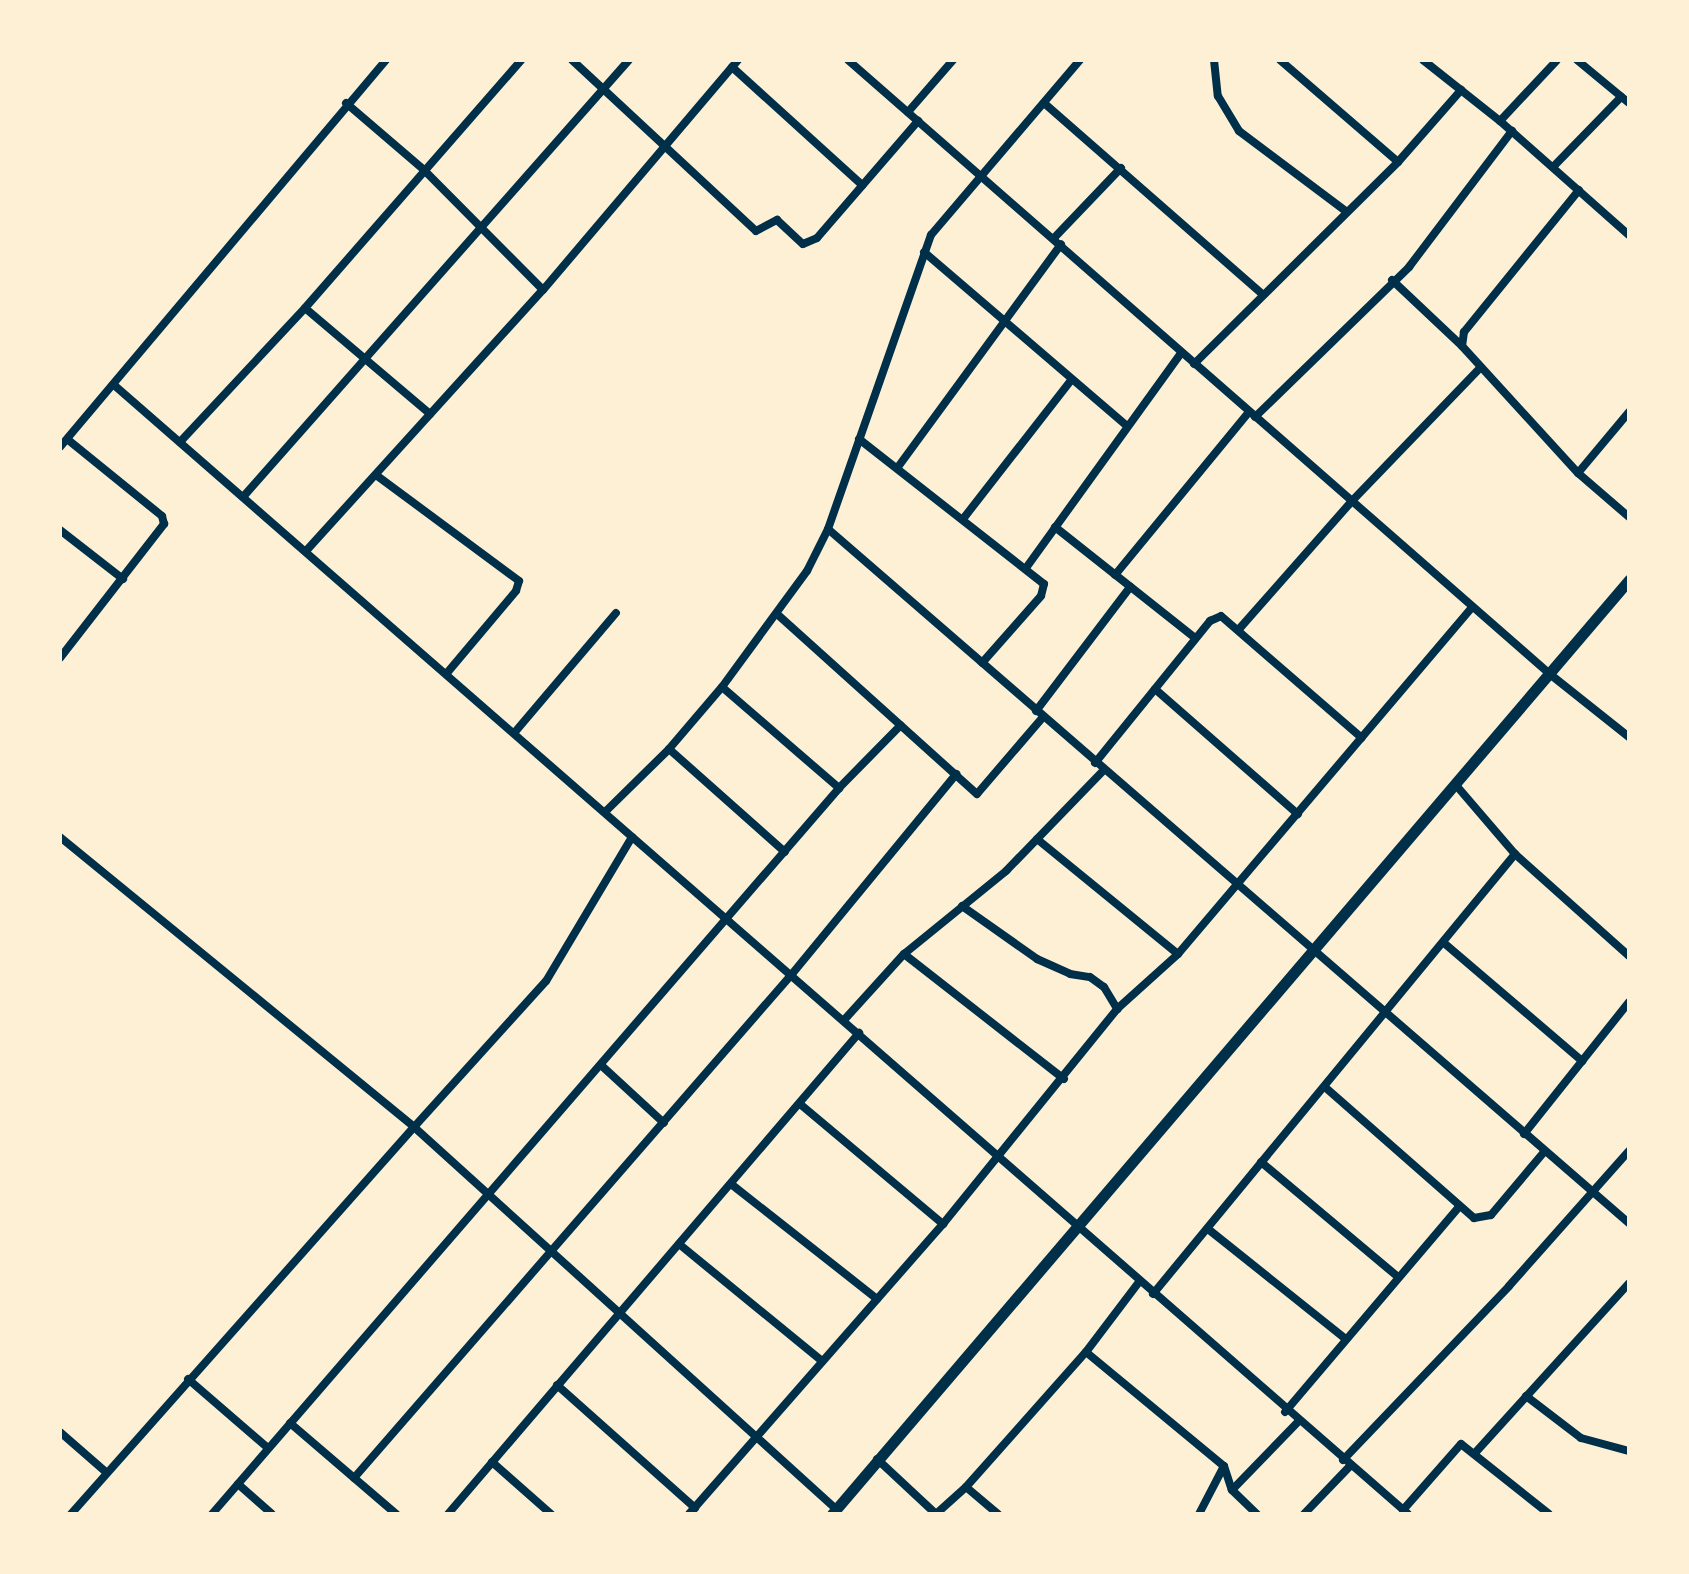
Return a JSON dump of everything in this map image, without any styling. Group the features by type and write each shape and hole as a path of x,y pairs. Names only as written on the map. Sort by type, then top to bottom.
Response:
{"main road":[{"path":"834,1512 1629,580"}],"street":[{"path":"60,447 346,102 386,60"},
{"path":"180,442 305,308 521,60"},
{"path":"572,60 756,231 777,220 803,244 817,238 918,121"},
{"path":"243,497 629,60"},
{"path":"848,60 1550,676 1627,731"},
{"path":"908,112 953,60"},
{"path":"606,811 669,749 722,687 807,571 828,529 924,252 940,220 982,178 1080,60"},
{"path":"1214,60 1218,96 1240,131 1347,212"},
{"path":"1280,60 1398,162"},
{"path":"1423,60 1500,120 1629,235"},
{"path":"1436,71 1444,60"},
{"path":"1500,120 1557,60"},
{"path":"1553,167 1625,100 1577,60"},
{"path":"306,551 542,290 735,64 862,185"},
{"path":"1194,364 1398,162 1461,90"},
{"path":"346,102 423,169 542,290"},
{"path":"1044,103 1262,294"},
{"path":"1115,575 1252,415 1410,267 1512,131"},
{"path":"898,467 1006,319 1057,241 1121,168"},
{"path":"1462,346 1464,332 1579,190"},
{"path":"924,252 1126,426"},
{"path":"1392,280 1462,346 1578,473 1629,517"},
{"path":"305,308 430,414"},
{"path":"1026,568 1181,353"},
{"path":"1240,628 1351,502 1480,368"},
{"path":"963,520 1072,379"},
{"path":"114,385 1080,1224 1285,1412 1405,1512 1456,1445 1466,1445 1549,1514"},
{"path":"1578,473 1629,412"},
{"path":"60,658 160,534 162,516 67,439"},
{"path":"859,439 1044,584 1041,596 982,663"},
{"path":"376,475 519,581 447,673"},
{"path":"1055,527 1195,638"},
{"path":"828,529 1629,1223"},
{"path":"60,530 123,579"},
{"path":"776,614 971,790 982,792 1130,586"},
{"path":"558,1385 692,1511 943,1224 1064,1079 1117,1008 1178,954 1472,607"},
{"path":"514,732 616,614"},
{"path":"1095,762 1195,638 1210,621 1222,616 1362,738"},
{"path":"60,634 72,643"},
{"path":"722,687 839,788"},
{"path":"1154,689 1298,814"},
{"path":"212,1514 839,788 901,724"},
{"path":"669,749 785,852"},
{"path":"844,1019 904,954 1006,872 1104,770"},
{"path":"354,1478 792,974 956,774"},
{"path":"1455,784 1515,854 1628,955"},
{"path":"60,837 414,1127 834,1512"},
{"path":"71,1514 546,981 632,837"},
{"path":"1037,839 1178,954"},
{"path":"1152,1294 1326,1088 1515,854"},
{"path":"962,906 1037,959 1070,974 1090,977 1104,986 1117,1008"},
{"path":"1444,944 1582,1060"},
{"path":"904,954 1064,1079"},
{"path":"1524,1134 1629,1002"},
{"path":"448,1514 859,1033"},
{"path":"602,1066 664,1123"},
{"path":"1326,1088 1474,1218 1491,1216 1544,1152"},
{"path":"800,1104 943,1224"},
{"path":"1304,1514 1629,1151"},
{"path":"1261,1162 1398,1276"},
{"path":"731,1184 877,1299"},
{"path":"1285,1412 1460,1206"},
{"path":"1208,1228 1346,1339"},
{"path":"679,1244 822,1362"},
{"path":"877,1459 936,1514 966,1487 1086,1352 1139,1282"},
{"path":"1475,1453 1629,1283"},
{"path":"1086,1352 1224,1466 1232,1490 1258,1514"},
{"path":"188,1379 268,1448"},
{"path":"1526,1396 1581,1438 1629,1451"},
{"path":"1232,1490 1298,1422"},
{"path":"290,1424 396,1514"},
{"path":"60,1432 107,1473"},
{"path":"492,1462 551,1514"},
{"path":"1199,1514 1224,1466"},
{"path":"238,1484 272,1514"},
{"path":"966,1487 998,1514"}]}
